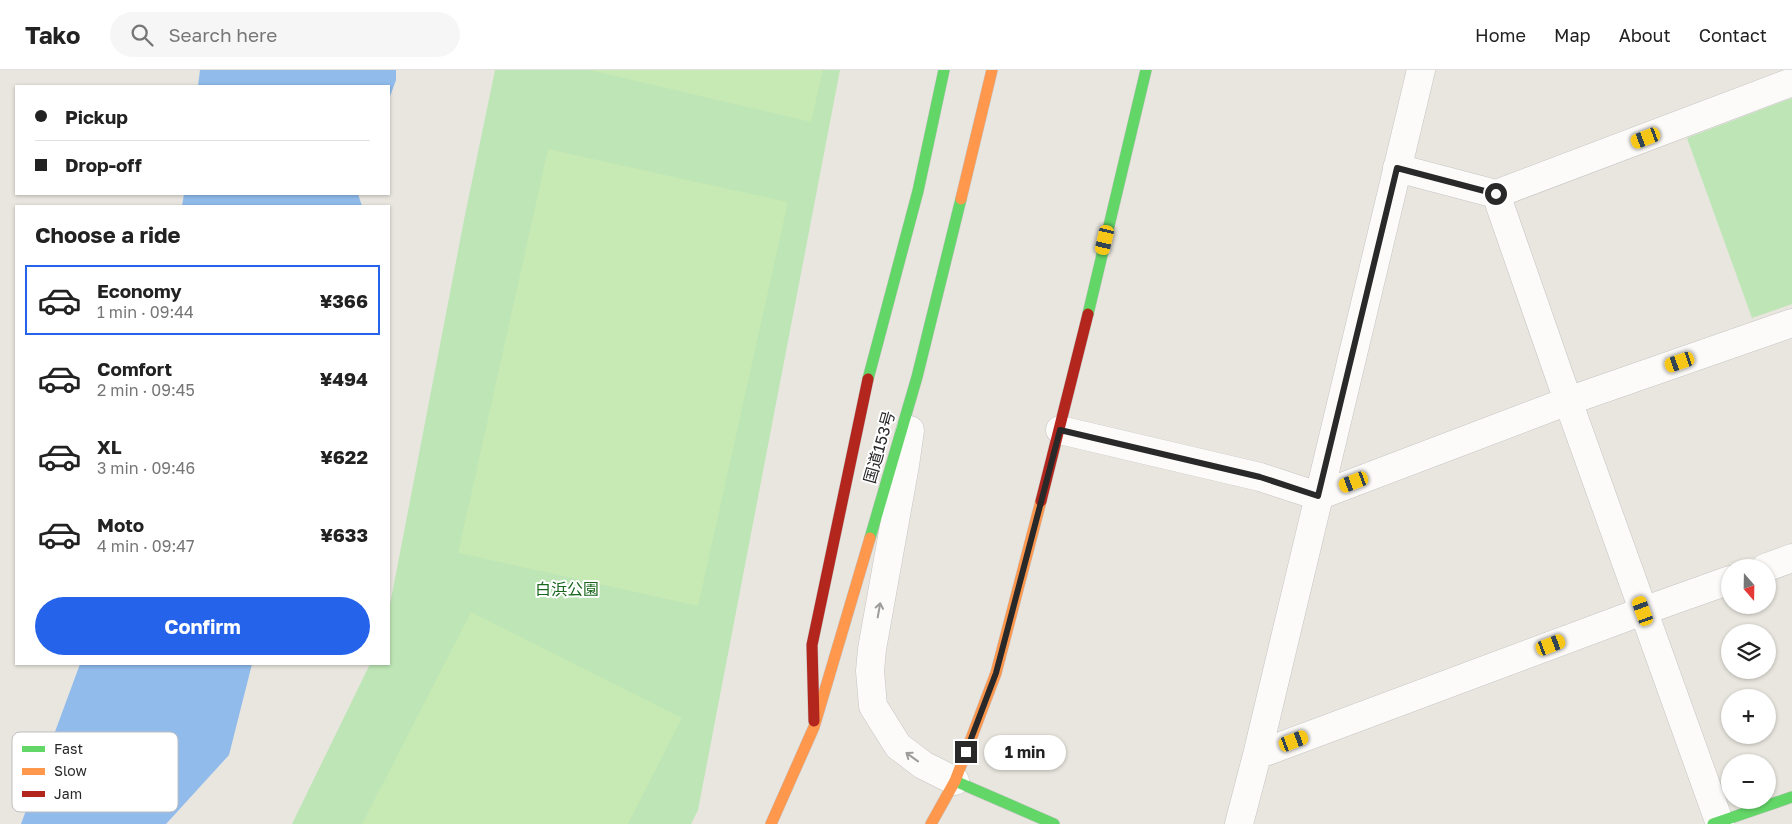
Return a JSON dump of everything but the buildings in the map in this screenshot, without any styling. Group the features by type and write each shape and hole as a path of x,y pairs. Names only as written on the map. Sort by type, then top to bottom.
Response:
{"main road":[{"path":"814,727 812,645 866,388 918,191 944,70"},
{"name":"国道153号","path":"771,824 814,727 916,377 992,70"},
{"path":"931,824 955,781 996,673 1060,430 1146,70"},
{"path":"955,781 1054,824"},
{"path":"1717,823 1792,796"}],"street":[{"path":"1239,824 1258,755 1318,496 1421,70"},
{"path":"1397,168 1496,194 1792,82"},
{"path":"1496,194 1717,823"},
{"path":"1060,430 1260,477 1318,496 1568,401 1792,323"},
{"path":"916,377 905,465 872,649 870,670 873,706 898,746 923,765 955,781"},
{"path":"1776,564 1792,558"},
{"path":"1258,755 1721,583"}],"green space":[{"name":"白浜公園","path":"495,70 840,70 698,810 691,824 292,824 370,665 390,665 390,605 464,220"},
{"path":"589,70 823,70 811,122"},
{"path":"1792,98 1792,304 1752,318 1687,138"},
{"path":"548,149 788,202 698,606 458,553"},
{"path":"471,612 682,718 628,824 362,824"}],"water":[{"path":"200,70 396,70 396,80 390,96 390,85 198,85"},
{"path":"184,195 358,195 362,205 182,205"},
{"path":"80,665 252,665 229,755 178,811 178,732 55,732"},
{"path":"25,812 177,812 166,824 21,824"}],"traffic: fast":[{"path":"868,379 918,191 944,70"},
{"path":"1088,314 1146,70"},
{"path":"870,538 917,377 961,199"},
{"path":"955,781 1054,824"},
{"path":"1713,824 1792,797"}],"traffic: slow":[{"path":"961,199 992,70"},
{"path":"931,824 955,781 996,673 1041,501"},
{"path":"771,824 814,727 870,538"}],"traffic: jam":[{"path":"1041,501 1088,314"},
{"path":"814,721 812,645 868,379"}],"route":[{"path":"966,752 996,673 1060,430 1260,477 1318,496 1397,168 1496,194"}]}
